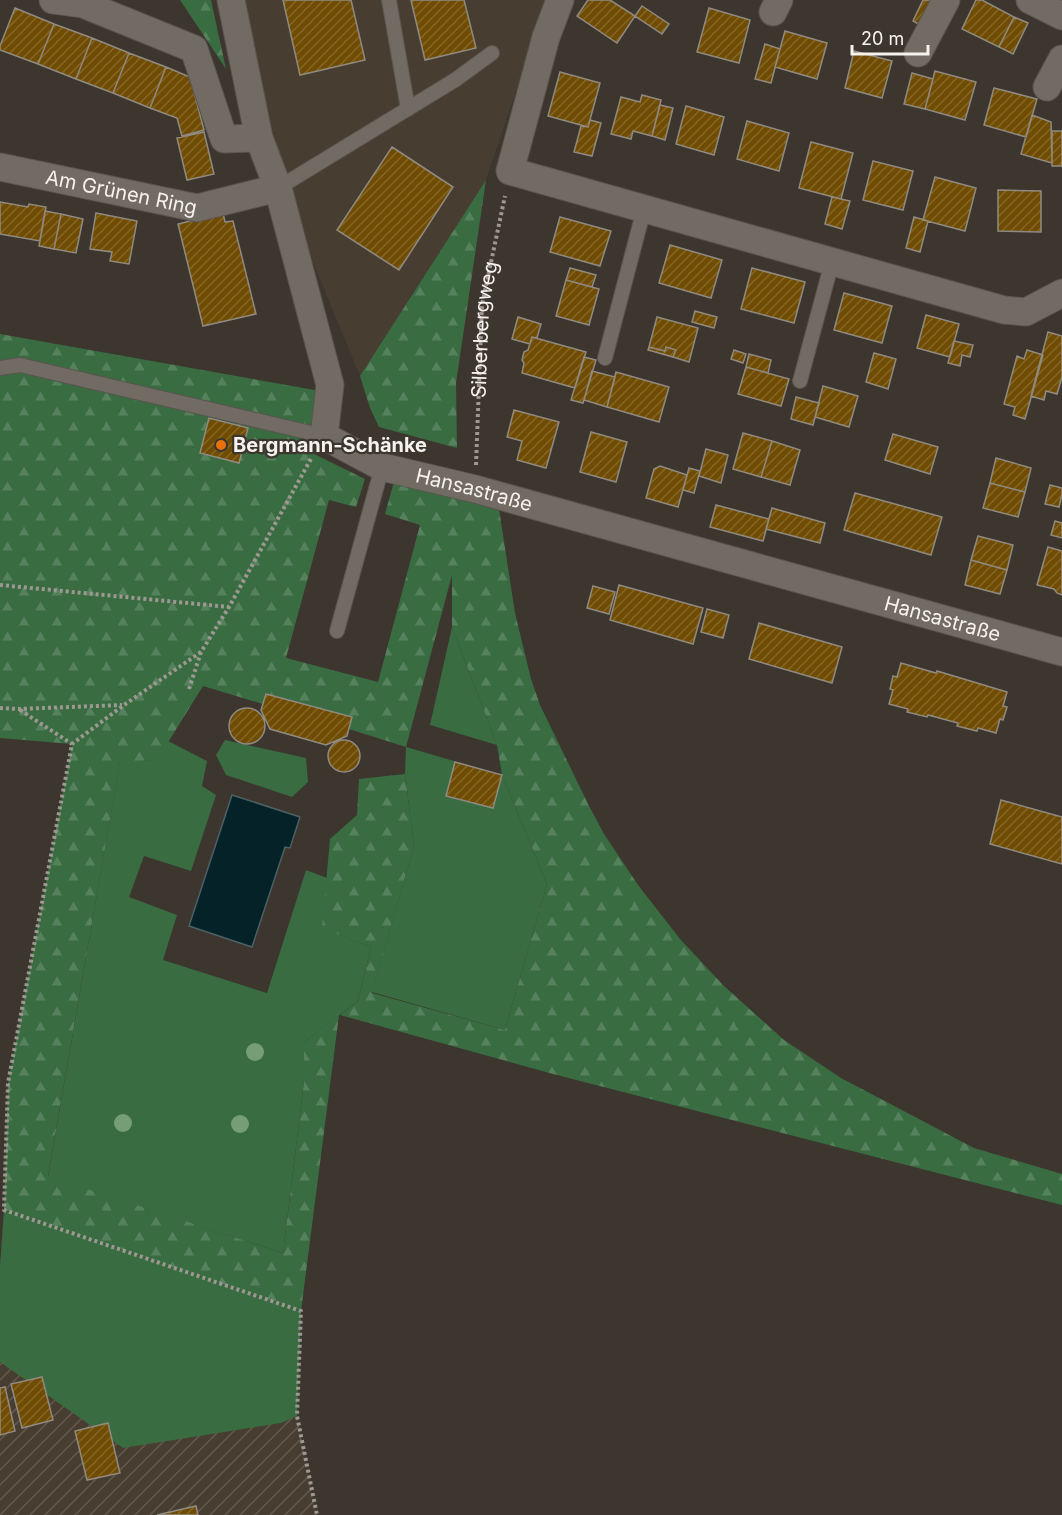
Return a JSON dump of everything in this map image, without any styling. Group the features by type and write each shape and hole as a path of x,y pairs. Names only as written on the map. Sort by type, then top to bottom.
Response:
{"street":[{"path":"53,0 83,4 194,49 224,138 258,138"},
{"path":"231,0 258,138 278,188 330,384 324,436"},
{"path":"560,0 546,37 510,171 1004,310 1026,312 1062,293"},
{"path":"918,53 946,0"},
{"path":"1030,0 1062,16"},
{"path":"1047,87 1062,59"},
{"name":"Am Grünen Ring","path":"0,167 197,208 278,188"},
{"name":"Hansastraße","path":"324,436 382,467 475,489 1062,652"}],"lane":[{"path":"389,0 408,109"},
{"path":"278,188 456,80 492,52"},
{"path":"605,358 644,209"},
{"path":"800,381 832,262"},
{"path":"0,368 20,365 324,436"},
{"path":"337,631 382,467"}],"path":[{"name":"Silberbergweg","path":"475,489 482,305 510,171"},
{"path":"189,689 201,652 229,607 324,436"},
{"path":"0,585 229,607"},
{"path":"201,652 72,744 8,1083 4,1209 301,1311 297,1416 317,1515"},
{"path":"0,708 124,705"},
{"path":"18,709 72,744"}],"shaded area":[{"path":"234,0 547,0 486,180 360,376 282,187"},
{"path":"4,1210 301,1311 297,1416 317,1515 0,1515 0,1267"}],"green space":[{"path":"180,0 211,0 226,69"},
{"path":"486,180 456,383 457,448 379,427 370,408 360,376"},
{"path":"0,334 320,391 310,452 365,479 356,507 329,500 286,658 378,682 420,525 385,514 395,478 499,509 515,613 531,679 540,705 604,834 638,885 680,939 724,986 784,1040 841,1078 974,1148 1062,1174 1062,1205 553,1074 340,1015 358,1001 371,947 322,928 330,839 357,815 359,779 405,774 414,846 372,993 505,1030 547,884 502,775 497,745 452,627 452,575 406,747 349,729 352,717 267,694 263,704 203,686 157,760 120,762 48,1176 283,1253 304,1082 304,1042 339,1015 301,1311 4,1210 8,1083 72,744 0,738"},
{"path":"452,627 497,745 430,725"},
{"path":"225,740 306,758 308,782 292,797 226,775 216,755"},
{"path":"168,741 207,761 202,786 216,795 191,871 144,856 129,897 177,915 163,960 267,993 306,870 327,878 323,928 371,947 358,1001 304,1042 304,1082 283,1253 48,1177 120,761 156,760"},
{"path":"406,747 502,775 547,884 505,1030 372,992 414,846 405,774"},
{"path":"4,1210 301,1311 297,1416 281,1423 123,1448 0,1362 0,1267"}],"water":[{"path":"232,795 300,817 290,848 285,847 252,947 189,926"}],"building":[{"path":"283,0 351,0 365,60 300,75"},
{"path":"411,0 464,0 476,48 425,60"},
{"path":"588,0 610,0 635,16 617,43 577,16"},
{"path":"923,0 935,0 922,26 913,21"},
{"path":"976,0 982,0 1014,17 999,47 962,29"},
{"path":"642,6 669,24 662,34 635,16"},
{"path":"15,8 54,24 38,64 0,50"},
{"path":"709,8 750,20 739,63 697,52"},
{"path":"1014,17 1028,23 1013,54 999,47"},
{"path":"54,24 92,38 76,79 38,64"},
{"path":"785,31 827,43 817,79 775,67"},
{"path":"92,38 129,53 113,93 76,79"},
{"path":"765,44 780,49 771,83 755,79"},
{"path":"854,51 892,61 882,98 845,88"},
{"path":"129,53 166,67 150,108 113,93"},
{"path":"166,67 190,77 204,130 182,136 177,118 150,108"},
{"path":"935,71 976,82 965,120 925,109"},
{"path":"560,72 600,83 588,127 548,116"},
{"path":"912,73 933,79 925,109 904,104"},
{"path":"994,88 1037,99 1026,137 984,125"},
{"path":"642,95 661,100 652,136 633,131 631,139 611,134 621,97 640,102"},
{"path":"660,105 673,108 665,140 652,136"},
{"path":"686,106 724,117 714,155 676,144"},
{"path":"1032,115 1051,122 1052,163 1021,154"},
{"path":"590,120 601,123 592,156 574,152 581,126 588,127"},
{"path":"747,121 789,133 779,171 737,159"},
{"path":"1052,131 1062,131 1062,166 1052,166"},
{"path":"204,132 214,174 187,180 177,138"},
{"path":"811,142 853,153 841,199 799,188"},
{"path":"392,147 453,187 399,270 337,230"},
{"path":"873,161 913,171 903,210 863,200"},
{"path":"935,177 976,188 965,231 923,220"},
{"path":"998,190 1041,191 1041,232 998,231"},
{"path":"832,197 850,201 842,229 825,224"},
{"path":"0,202 28,207 29,204 46,207 40,241 0,234"},
{"path":"45,211 61,214 54,249 39,246"},
{"path":"96,213 137,221 129,264 110,261 112,252 90,249"},
{"path":"223,213 225,222 233,221 256,314 203,326 178,224"},
{"path":"61,214 83,219 76,253 54,249"},
{"path":"560,217 611,231 600,266 550,252"},
{"path":"914,217 928,221 920,252 906,248"},
{"path":"670,245 722,260 711,298 659,283"},
{"path":"570,268 596,275 592,287 566,280"},
{"path":"752,268 805,282 794,323 741,309"},
{"path":"566,280 599,289 589,325 556,316"},
{"path":"844,293 892,306 882,343 834,330"},
{"path":"695,311 717,317 714,328 692,322"},
{"path":"926,315 959,324 950,357 917,348"},
{"path":"518,317 541,324 537,338 532,337 530,344 512,339"},
{"path":"657,317 698,328 689,362 673,357 676,350 666,347 665,351 649,347"},
{"path":"1048,332 1062,336 1062,377 1057,394 1046,391 1044,400 1031,396"},
{"path":"532,337 586,352 575,388 522,373 524,352 528,350"},
{"path":"954,341 973,345 970,357 962,355 960,366 948,363"},
{"path":"649,347 665,351 666,347 676,350 673,357 648,350"},
{"path":"734,350 746,354 743,363 731,359"},
{"path":"1027,350 1043,355 1025,419 1013,415 1015,407 1004,404 1017,356 1024,359"},
{"path":"874,353 896,359 888,389 866,382"},
{"path":"749,354 771,360 768,373 746,367"},
{"path":"584,357 596,360 583,403 571,400"},
{"path":"746,367 789,379 781,406 738,394"},
{"path":"592,371 615,377 607,407 584,400"},
{"path":"616,372 669,387 659,422 607,407"},
{"path":"823,386 858,396 849,427 815,417"},
{"path":"796,397 819,403 813,425 791,419"},
{"path":"514,410 559,422 546,468 517,460 522,441 507,437"},
{"path":"209,418 248,428 239,463 200,453"},
{"path":"591,432 627,442 616,482 580,472"},
{"path":"743,433 772,441 761,477 733,469"},
{"path":"893,434 938,447 930,474 885,460"},
{"path":"772,441 800,450 790,485 761,477"},
{"path":"706,449 728,455 721,483 699,476"},
{"path":"996,458 1031,468 1025,492 990,483"},
{"path":"660,466 687,475 678,507 646,498 654,469"},
{"path":"689,468 700,471 694,493 683,490"},
{"path":"990,483 1025,492 1018,517 983,508"},
{"path":"1050,485 1062,488 1059,507 1045,504"},
{"path":"855,493 942,517 931,555 844,530"},
{"path":"716,505 769,519 763,541 710,527"},
{"path":"772,508 825,523 820,543 766,529"},
{"path":"1055,521 1062,523 1062,538 1051,535"},
{"path":"978,536 1013,545 1007,570 971,560"},
{"path":"1048,547 1062,551 1062,595 1054,589 1037,585"},
{"path":"971,560 1007,570 1000,594 965,585"},
{"path":"619,585 703,608 693,644 610,620"},
{"path":"593,586 615,592 609,614 587,608"},
{"path":"707,609 729,615 723,638 701,632"},
{"path":"759,623 842,647 832,683 749,659"},
{"path":"901,663 1007,692 1003,706 1007,707 996,733 957,726 958,723 907,712 908,709 889,704 893,690 890,689 893,676 897,677"},
{"path":"266,694 352,717 347,736 326,745 270,729 261,710"},
{"path":"247,708 260,713 265,726 260,739 247,744 234,739 229,726 234,713"},
{"path":"344,740 355,745 360,756 355,767 344,772 333,767 328,756 333,745"},
{"path":"455,762 502,775 493,808 446,796"},
{"path":"1001,800 1062,817 1062,864 990,844"},
{"path":"42,1377 53,1420 22,1428 11,1384"},
{"path":"5,1387 15,1431 0,1435 0,1388"},
{"path":"108,1423 120,1473 87,1480 75,1431"},
{"path":"196,1506 198,1515 157,1515"}],"place":[{"name":"Bergmann-Schänke","path":"221,445"}]}
